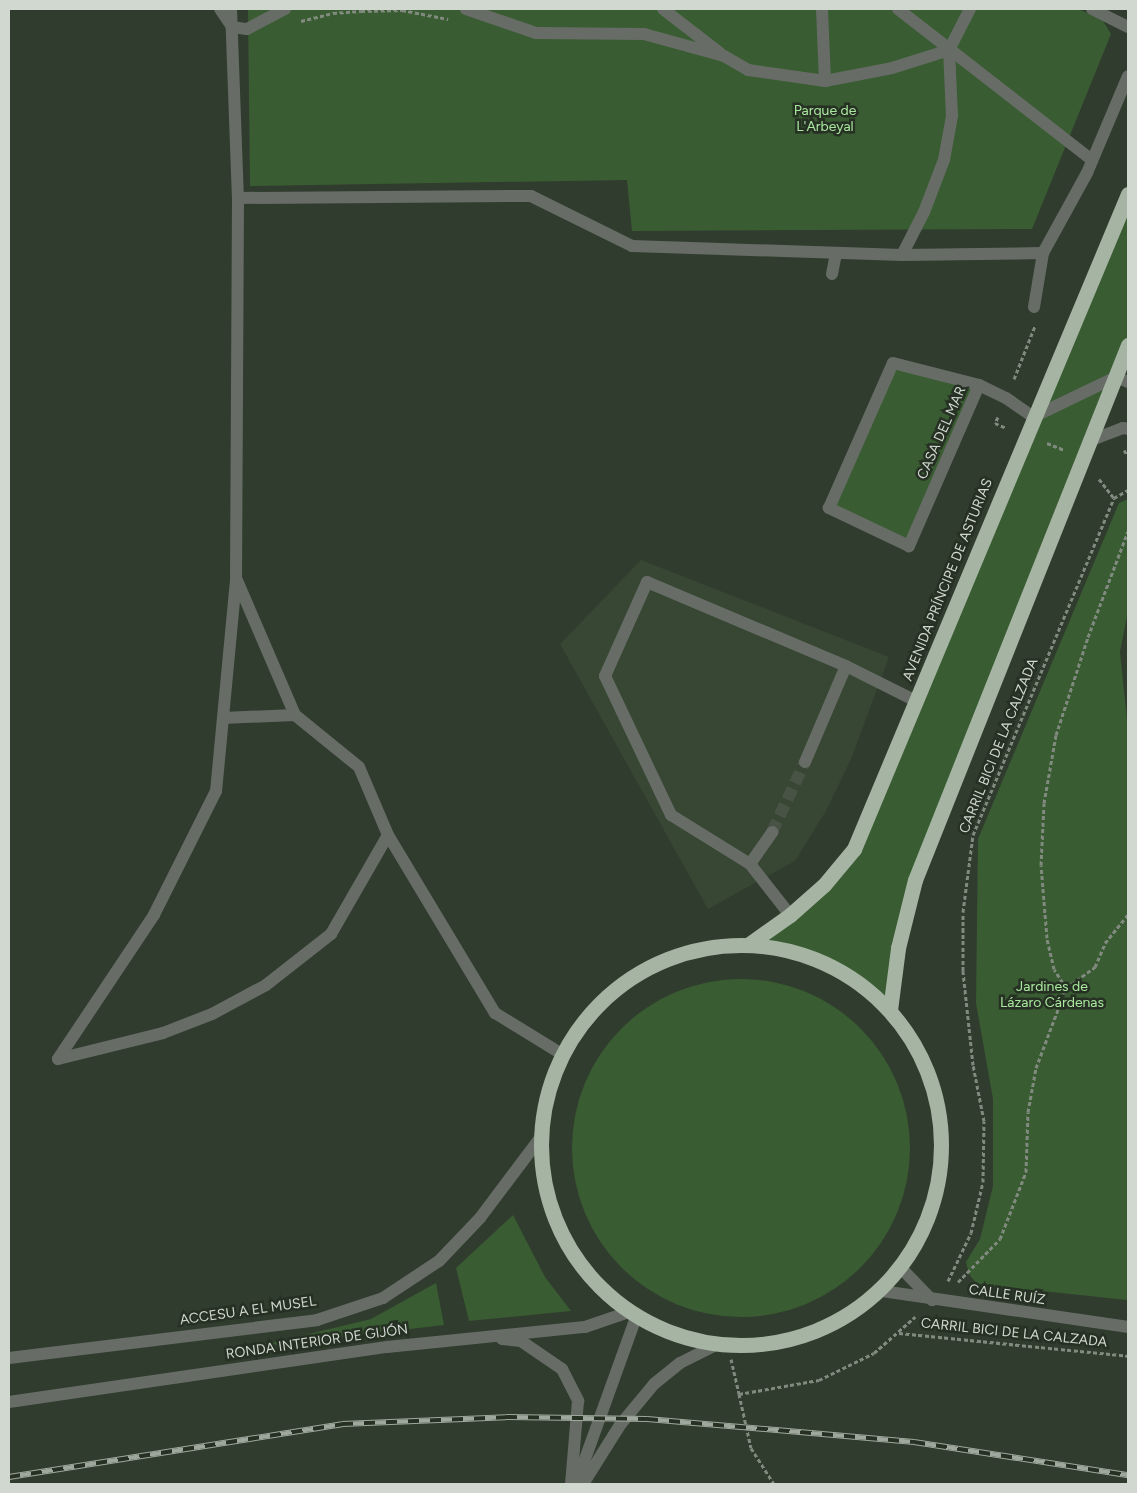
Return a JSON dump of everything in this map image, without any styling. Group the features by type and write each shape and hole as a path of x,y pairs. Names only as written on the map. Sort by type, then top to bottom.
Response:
{"highway":[{"name":"AVENIDA PRÍNCIPE DE ASTURIAS","path":"749,944 790,915 824,885 854,849 973,565 1025,435 1128,194"},
{"path":"890,1010 898,948 915,880 1082,457 1122,380 1128,345"},
{"name":"ACCESU A EL MUSEL","path":"749,944 823,959 890,1010 923,1058 942,1127 940,1176 928,1221 901,1268 882,1291 859,1310 800,1338 723,1345 664,1331 632,1314 599,1288 574,1256 548,1199 540,1138 545,1100 562,1054 588,1014 625,980 677,954 749,944"}],"street":[{"path":"220,9 232,27 247,29 285,9"},
{"path":"231,9 238,198 236,578 216,791 154,915 112,982 58,1059 163,1034 212,1014 266,985 331,934 388,835"},
{"path":"466,9 536,33 644,34 724,56"},
{"path":"664,9 724,56 748,70 825,81 892,68 949,50"},
{"path":"822,9 825,81"},
{"path":"898,9 1092,160"},
{"path":"902,255 944,160 952,116 949,50 970,9"},
{"path":"1092,9 1128,27"},
{"path":"1036,313 1043,253 1092,160 1128,76"},
{"path":"238,198 531,196 632,246 902,255 1043,253"},
{"path":"832,274 836,252"},
{"name":"CASA DEL MAR","path":"893,363 979,385 909,546 829,508 893,363"},
{"path":"979,385 1006,398 1033,417 1122,380"},
{"path":"1089,441 1123,428 1128,429"},
{"path":"236,578 295,715 359,767 388,835 494,1013 562,1054"},
{"path":"790,915 750,864 671,815 605,676 647,582 846,666 916,701"},
{"path":"805,762 846,666"},
{"path":"223,718 295,715"},
{"path":"750,864 772,832"},
{"name":"ACCESU A EL MUSEL","path":"9,1358 317,1320 383,1298 439,1261 480,1218 540,1138"},
{"path":"901,1268 932,1300"},
{"name":"CALLE RUÍZ","path":"882,1291 932,1300 1128,1327"},
{"path":"576,1484 632,1314"},
{"name":"RONDA INTERIOR DE GIJÓN","path":"9,1402 478,1336 585,1327 632,1314"},
{"path":"478,1336 521,1341 562,1369 578,1401 571,1484"},
{"path":"583,1484 620,1424 654,1384 680,1363 723,1345"}],"path":[{"path":"300,22 333,13 402,10 455,22"},
{"path":"1036,313 995,424 1082,457 1114,498 1128,490"},
{"name":"CARRIL BICI DE LA CALZADA","path":"738,1394 819,1380 874,1353 932,1300 948,1281 971,1233 983,1182 984,1121 973,1066 963,971 962,912 973,835 1114,498"},
{"path":"1066,988 1054,969 1047,938 1041,865 1044,803 1056,735 1088,636 1128,531"},
{"path":"955,1284 969,1274 1000,1239 1014,1207 1026,1172 1028,1112 1036,1068 1066,988 1095,967 1105,943 1128,915"},
{"name":"CARRIL BICI DE LA CALZADA","path":"898,1333 1128,1356"},
{"path":"723,1345 738,1394 751,1448 774,1484"}],"shaded area":[{"path":"641,560 889,657 851,759 826,811 795,861 708,909 560,644"}],"green space":[{"name":"Parque de L'Arbeyal","path":"248,9 1078,9 1102,19 1111,34 1032,229 632,231 627,180 250,186"},
{"path":"1128,194 1128,345 915,880 890,1010 823,959 749,944 854,849"},
{"path":"893,363 979,385 909,546 829,508"},
{"name":"Jardines de Lázaro Cárdenas","path":"1128,499 1128,611 1120,652 1128,730 1127,1300 977,1284 969,1274 966,1262 980,1239 993,1186 993,1099 976,1003 978,839 1119,503"},
{"path":"741,979 774,982 790,986 821,999 848,1017 872,1041 890,1068 903,1099 907,1115 910,1148 907,1181 903,1197 890,1228 872,1255 848,1279 821,1297 790,1310 774,1314 741,1317 708,1314 692,1310 661,1297 634,1279 610,1255 592,1228 579,1197 575,1181 572,1148 575,1115 579,1099 592,1068 610,1041 634,1017 661,999 692,986 708,982"},
{"path":"513,1215 545,1277 571,1311 469,1321 456,1268"},
{"path":"436,1283 444,1325 255,1347 371,1319"}],"tunnel":[{"path":"772,832 805,762"}],"railway":[{"path":"9,1477 342,1424 506,1417 647,1419 914,1442 1128,1475"}]}
